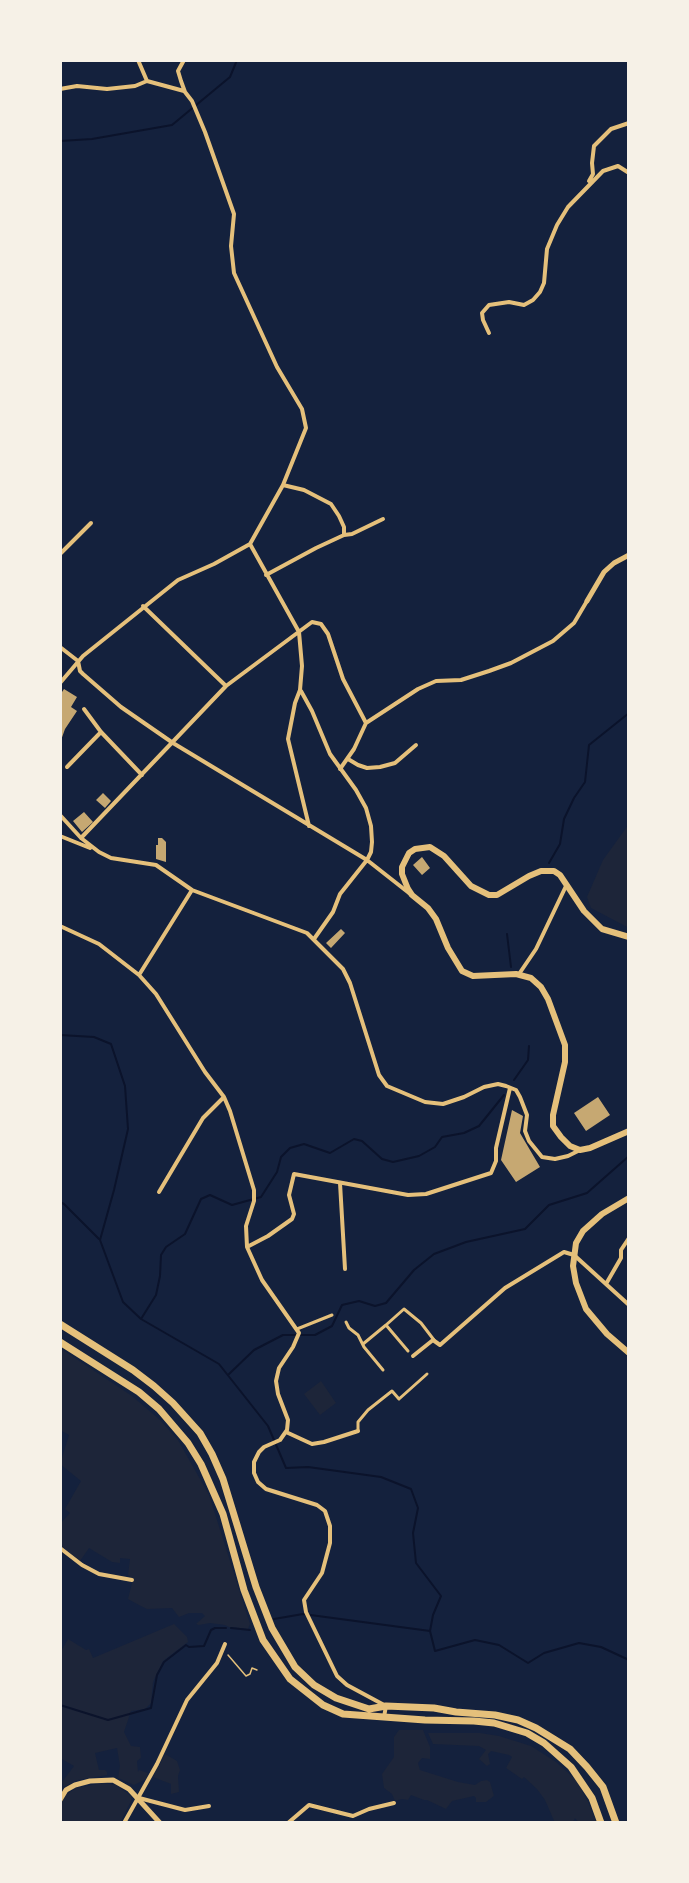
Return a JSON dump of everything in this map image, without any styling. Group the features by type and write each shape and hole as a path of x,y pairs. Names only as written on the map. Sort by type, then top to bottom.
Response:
{"highway":[{"path":"60,1324 154,1386 174,1403 200,1432 223,1479 256,1587 272,1628 295,1667 314,1685 336,1698 369,1709 386,1706 495,1714 536,1728 570,1749 587,1767 603,1787 616,1823"},
{"path":"60,1342 139,1392 159,1409 188,1443 201,1464 223,1514 244,1590 263,1640 283,1671 307,1694 323,1705 343,1714 494,1723 527,1734 544,1743 571,1767 592,1798 601,1823"}],"main road":[{"path":"629,937 602,929 584,911 560,875 554,872 541,871 497,895 489,895 471,886 444,856 430,847 415,849 409,854 402,867 402,874 412,896 428,908 436,919 448,948 462,971 473,976 484,977 519,975 531,978 541,987 565,1045 565,1062 554,1101 554,1126 570,1146 580,1150 590,1148 629,1131"},
{"path":"629,1198 590,1223 576,1243 573,1266 576,1283 586,1309 595,1321 629,1353"}],"street":[{"path":"138,60 147,81"},
{"path":"60,683 78,661 143,606 178,580 250,544 284,485 306,428 302,409 277,367 234,273 231,246 234,214 206,132 192,101 185,92 178,71 184,60"},
{"path":"60,89 77,86 107,88 135,86 147,81 185,92"},
{"path":"586,187 593,174 594,146 611,129 629,123"},
{"path":"489,333 483,320 483,314 489,305 509,302 524,305 540,292 544,283 547,249 568,207 603,171 613,166 621,167 629,173"},
{"path":"284,485 310,492 331,504 342,522 344,535"},
{"path":"267,575 344,535 352,534 383,519"},
{"path":"60,554 91,523"},
{"path":"250,544 299,632 302,666 300,690 288,739 309,826"},
{"path":"340,769 348,759 366,723 418,689 436,681 461,680 489,671 511,663 553,640 574,623 604,572 614,563 629,555"},
{"path":"143,606 226,686"},
{"path":"81,838 226,686 312,622 321,624 328,634 343,679 366,723"},
{"path":"60,647 78,661 80,671 121,707 173,743 367,860 412,896"},
{"path":"300,690 312,711 330,754 366,808 372,842 367,860 340,894 333,912 314,939"},
{"path":"84,709 101,732 142,776"},
{"path":"67,767 101,732"},
{"path":"348,759 367,768 380,767 395,763 416,745"},
{"path":"60,815 81,838 99,852"},
{"path":"60,836 111,858 156,865 192,890 307,933 343,969 350,983 379,1075 387,1086 425,1102 443,1104 484,1087 498,1084 516,1090 527,1115 525,1131 529,1141 542,1157 555,1159 580,1150"},
{"path":"519,975 536,949 567,884"},
{"path":"139,975 192,890"},
{"path":"60,933 61,927 99,944 139,975 156,994 231,1111 251,1175 254,1193 254,1201 246,1226 247,1247 262,1280 299,1333 279,1368 276,1381 288,1420 286,1432 280,1440 264,1447 259,1452 254,1462 254,1473 258,1482 266,1490 317,1505 325,1511 328,1517 329,1549 322,1573 304,1600 306,1611 337,1676 347,1685 386,1706 384,1717"},
{"path":"247,1247 292,1219 294,1214 289,1195 292,1175 391,1193 426,1194 491,1173 496,1161 496,1148 510,1088"},
{"path":"159,1192 203,1118 224,1098"},
{"path":"340,1183 345,1269"},
{"path":"606,1284 629,1238"},
{"path":"363,1344 404,1309 421,1323 440,1345 505,1288 564,1252 574,1254 629,1305"},
{"path":"297,1329 332,1315"},
{"path":"346,1322 383,1370"},
{"path":"386,1325 408,1351"},
{"path":"413,1356 434,1340"},
{"path":"286,1432 312,1444 324,1443 358,1431 358,1422 368,1410 392,1391 399,1399 427,1374"},
{"path":"60,1548 82,1565 99,1574 132,1580"},
{"path":"124,1823 139,1798 187,1700 217,1663 225,1644"},
{"path":"60,1800 70,1787 103,1779 113,1780 122,1784 139,1798 160,1823"},
{"path":"139,1798 186,1810 209,1806"},
{"path":"288,1823 309,1805 349,1816 394,1803"}],"path":[{"path":"227,1654 246,1676 250,1674 252,1668 257,1670"}],"shaded area":[{"path":"629,824 629,928 591,908 587,897 603,860"},
{"path":"60,1348 132,1396 160,1420 178,1440 209,1495 250,1624 248,1629 210,1623 196,1624 205,1616 202,1613 189,1613 179,1617 172,1608 147,1609 128,1599 133,1579 128,1575 130,1559 120,1558 120,1563 112,1562 89,1548 80,1561 60,1545 60,1524 70,1513 65,1509 81,1481 60,1464 69,1435 60,1430"},
{"path":"321,1381 336,1403 320,1415 304,1394"},
{"path":"174,1624 187,1637 188,1642 163,1661 153,1682 151,1703 145,1709 131,1711 124,1732 131,1746 140,1747 141,1758 137,1761 138,1772 139,1770 148,1773 146,1779 134,1785 118,1778 120,1766 117,1748 95,1753 99,1770 105,1770 107,1775 78,1780 64,1787 62,1782 74,1766 60,1758 60,1653 68,1639 86,1650 89,1649 93,1658"},
{"path":"399,1730 423,1730 430,1747 430,1759 422,1758 418,1763 420,1770 475,1785 487,1780 490,1782 494,1796 486,1802 476,1802 474,1796 452,1801 446,1809 411,1795 408,1800 395,1801 392,1794 384,1788 382,1774 394,1757 394,1737"},
{"path":"428,1733 480,1733 531,1746 556,1762 576,1780 597,1823 579,1823 575,1818 573,1822 555,1823 545,1800 537,1789 524,1777 522,1779 506,1768 512,1757 491,1751 488,1754 490,1764 487,1766 479,1759 486,1750 479,1746 433,1744"},
{"path":"165,1754 177,1761 180,1770 179,1792 171,1794 171,1784 153,1777"},
{"path":"103,1783 116,1785 131,1796 131,1801 120,1823 60,1823 60,1804 66,1795 76,1788"}],"building":[{"path":"64,689 77,697 71,707 77,711 65,729 60,743 60,695"},
{"path":"103,793 111,801 105,808 96,800"},
{"path":"84,812 93,822 82,832 73,821"},
{"path":"158,838 166,842 166,862 156,859"},
{"path":"422,857 430,868 422,875 413,865"},
{"path":"341,929 345,933 331,948 326,943"},
{"path":"598,1097 610,1115 586,1131 574,1113"},
{"path":"512,1110 523,1116 520,1133 540,1167 516,1182 501,1160"}],"waterway":[{"path":"60,141 92,139 172,125 230,77 237,60"},
{"path":"549,863 560,844 564,819 585,782 589,745 629,713"},
{"path":"507,934 511,967"},
{"path":"60,1035 94,1037 111,1044 125,1086 128,1129 100,1240 123,1302 141,1319 219,1364 268,1426 286,1468 308,1467 381,1477 411,1489 418,1508 413,1533 416,1563 441,1596 433,1615 430,1631 435,1651 475,1640 499,1645 528,1663 544,1653 579,1643 601,1647 629,1660"},
{"path":"514,1080 528,1060 529,1046"},
{"path":"141,1319 156,1295 161,1255 166,1247 185,1234 201,1199 210,1195 232,1205 261,1197 277,1172 281,1157 290,1148 304,1144 330,1153 354,1139 362,1141 382,1159 393,1162 419,1156 435,1147 442,1137 464,1133 479,1126 504,1095"},
{"path":"228,1375 254,1350 283,1335 315,1335 332,1326 342,1305 359,1301 375,1306 386,1303 414,1270 434,1254 466,1242 525,1229 549,1205 587,1193 629,1156"},
{"path":"60,1202 99,1239"},
{"path":"274,1619 303,1614 430,1631"},
{"path":"60,1705 108,1720 151,1708 157,1675 164,1662 186,1645 189,1647 204,1646 211,1630 226,1628"},
{"path":"231,1628 250,1630"}]}
